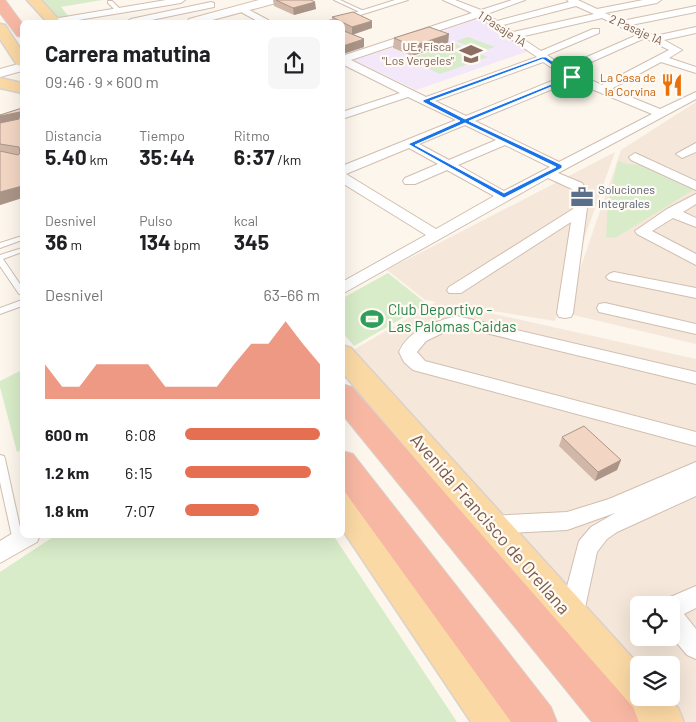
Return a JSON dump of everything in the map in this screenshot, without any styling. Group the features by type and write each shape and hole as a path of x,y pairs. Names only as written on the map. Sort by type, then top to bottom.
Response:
{"highway":[{"path":"19,0 34,20"},
{"path":"0,3 17,39"},
{"name":"Avenida Francisco de Orellana","path":"345,398 618,722"},
{"path":"345,467 536,722"}],"main road":[{"path":"34,0 52,20"},
{"path":"0,28 17,39 20,53"},
{"path":"0,65 17,39"},
{"path":"0,83 20,88"},
{"name":"Avenida Francisco de Orellana","path":"345,357 630,684"},
{"path":"345,507 494,722"},
{"path":"649,706 664,722"}],"street":[{"path":"66,20 181,0"},
{"path":"200,20 272,0"},
{"path":"337,20 404,0"},
{"name":"1 Pasaje 1A","path":"447,0 479,13 568,74 601,90 662,114"},
{"path":"345,59 520,0"},
{"path":"514,36 656,0"},
{"path":"139,20 208,2 222,14"},
{"path":"496,24 574,2"},
{"name":"2 Pasaje 1A","path":"574,2 676,50 601,90"},
{"path":"242,9 261,20"},
{"path":"620,24 696,9"},
{"path":"345,170 465,121 650,37 696,30"},
{"path":"425,101 542,56 596,31"},
{"path":"661,59 696,70"},
{"path":"345,61 506,140 580,188 582,193 565,313"},
{"path":"0,73 20,68"},
{"path":"0,78 20,73"},
{"path":"346,112 409,93"},
{"path":"345,287 504,196 662,114 692,101"},
{"path":"410,181 506,140"},
{"path":"410,144 504,196"},
{"path":"682,154 696,147"},
{"path":"635,157 696,186"},
{"path":"345,179 436,235"},
{"path":"696,198 642,230 696,260"},
{"path":"456,290 579,211"},
{"path":"672,212 696,223"},
{"path":"614,277 696,293"},
{"path":"605,308 696,330"},
{"path":"696,378 456,322 447,323 417,340 410,345 408,352 410,358 419,366 696,439"},
{"path":"491,525 567,521 615,505 696,470"},
{"path":"571,617 585,552 599,533 609,526 696,487"},
{"path":"0,553 24,538"},
{"path":"696,596 676,606 672,614 677,625 696,647"}],"lane":[{"path":"336,0 364,12"},
{"path":"110,2 118,11"},
{"path":"0,246 20,239"},
{"path":"20,251 0,259 20,289"},
{"path":"2,308 20,304"},
{"path":"0,459 20,525"}],"shaded area":[{"name":"UE. Fiscal \"Los Vergeles\"","path":"482,17 529,51 416,90 354,60 392,48 413,57 448,44 428,36"},
{"path":"696,102 696,344 565,313 621,150"},
{"path":"615,152 555,321 450,304 696,359 696,722 687,722 672,706 680,706 680,656 630,656 630,658 353,350 436,302 425,300 387,270"}],"green space":[{"path":"42,0 102,0 61,7 69,17 58,19"},
{"path":"468,37 495,47 481,51 456,41"},
{"path":"455,44 488,57 440,74 407,59"},
{"path":"618,161 640,165 693,190 615,238 606,237 608,202"},
{"name":"Club Deportivo - Las Palomas Caidas","path":"388,273 427,304 354,346 345,335 345,297"},
{"path":"20,371 20,450 17,452 0,387 0,381"},
{"path":"51,538 335,538 457,722 0,722 0,572"}],"building":[{"path":"276,0 311,0 315,2 293,8"},
{"path":"353,12 372,21 352,27 345,24 345,20 338,20 332,17"},
{"path":"429,27 449,34 413,46 394,38"},
{"path":"345,31 364,39 345,45"},
{"path":"20,109 20,112 0,115"},
{"path":"20,112 20,153 19,147 0,144 0,123 19,119"},
{"path":"0,151 18,155 20,153 20,187 0,192"},
{"path":"584,426 621,460 598,472 562,437"}],"place":[{"name":"UE. Fiscal \"Los Vergeles\"","path":"471,54"},
{"name":"La Casa de la Corvina","path":"672,85"},
{"name":"Soluciones Integrales","path":"582,197"},
{"name":"Club Deportivo - Las Palomas Caidas","path":"372,319"}],"route":[{"path":"572,77 465,121 410,144 504,196 560,167 506,140 465,121 425,101 544,58 572,77"}]}
